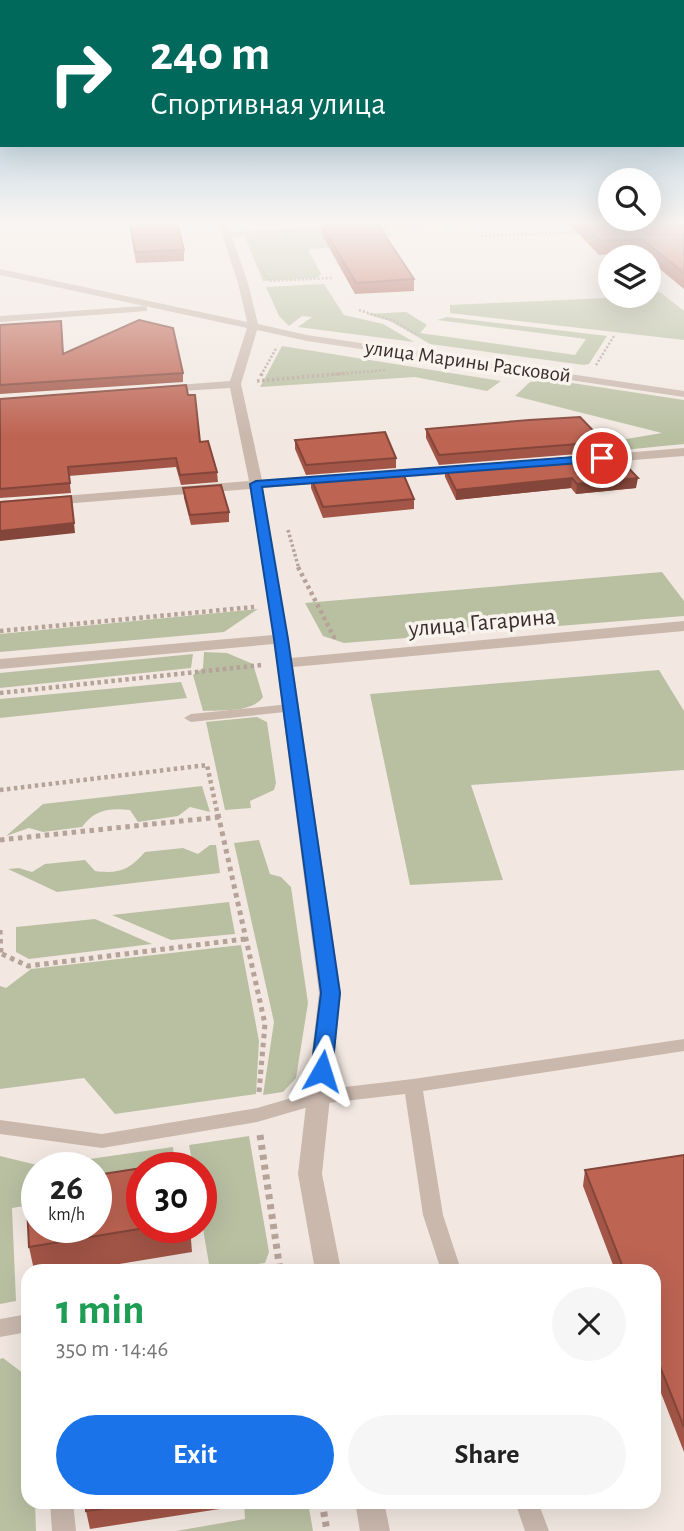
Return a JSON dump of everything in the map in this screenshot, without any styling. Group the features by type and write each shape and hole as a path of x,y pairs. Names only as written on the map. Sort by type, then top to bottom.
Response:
{"street":[{"name":"улица Марины Расковой","path":"99,293 307,338 684,394"},
{"path":"244,293 253,325 234,384 256,484 276,605 330,993 310,1174 327,1264"},
{"path":"0,318 166,308"},
{"path":"152,390 234,384"},
{"path":"589,459 684,452"},
{"path":"371,476 480,468"},
{"path":"0,505 344,478"},
{"name":"улица Гагарина","path":"284,663 684,626"},
{"path":"0,664 281,639"},
{"path":"371,1509 375,1531"}],"lane":[{"path":"191,718 290,708"},
{"path":"0,1127 102,1141 257,1115 319,1097 412,1086 684,1045"},
{"path":"412,1086 433,1215 449,1264"},
{"path":"0,1328 21,1324"},
{"path":"62,1509 64,1531"},
{"path":"529,1509 537,1531"}],"path":[{"path":"359,310 394,321 422,336"},
{"path":"594,369 614,336"},
{"path":"257,381 393,370"},
{"path":"0,631 276,605"},
{"path":"0,692 284,663"},
{"path":"0,790 206,765 220,817 265,1024 257,1115 279,1264"},
{"path":"0,840 220,817"},
{"path":"0,930 1,955 28,966 246,939"},
{"path":"323,1509 327,1531"}],"green space":[{"path":"269,293 330,293 344,315 383,324 414,342 298,327 312,317 302,316 289,326 279,316"},
{"path":"662,293 684,311 684,340 450,313 450,305 598,298 598,308 661,308"},
{"path":"406,312 427,325 420,333 575,355 586,339 437,320 447,317 607,336 589,364 584,365 430,344 390,321 366,314"},
{"path":"282,346 501,381 487,391 415,377 260,387"},
{"path":"552,380 684,400 684,444 572,455 567,449 662,433 515,396 530,382"},
{"path":"662,572 684,601 684,616 344,643 323,636 305,603"},
{"path":"258,609 224,632 0,652 0,634"},
{"path":"204,652 227,653 253,664 263,697 252,706 244,708 203,711 193,675 203,668"},
{"path":"193,654 191,668 0,688 0,673"},
{"path":"659,670 684,711 684,770 471,785 503,880 410,885 370,694"},
{"path":"181,682 187,698 0,718 0,699"},
{"path":"257,717 267,722 276,783 274,790 250,801 251,808 225,810 206,722"},
{"path":"202,786 210,812 190,807 178,816 138,822 130,810 115,809 97,814 82,827 43,832 29,828 6,836 43,804"},
{"path":"259,840 270,874 281,877 291,887 308,1003 296,1078 283,1092 263,1095 274,1022 234,843"},
{"path":"210,845 216,845 220,873 57,892 8,869 19,868 32,872 45,864 85,860 95,871 111,872 128,867 145,852 183,848 198,854"},
{"path":"229,902 235,934 171,940 112,915"},
{"path":"95,919 152,944 29,959 16,952 16,927"},
{"path":"241,945 259,1041 256,1094 115,1114 84,1078 0,1089 0,986 6,988 31,969"},
{"path":"249,1136 269,1252 265,1263 209,1264 205,1243 217,1243 217,1152 190,1152 189,1145"},
{"path":"173,1147 174,1152 138,1152"},
{"path":"126,1154 126,1191 112,1194 112,1156"},
{"path":"0,1156 21,1161 21,1207 12,1208 16,1301 0,1304"},
{"path":"3,1358 21,1372 21,1509 35,1509 36,1531 0,1531 0,1359"},
{"path":"244,1509 309,1509 313,1531 176,1531 245,1519"}],"building":[{"path":"139,320 173,328 183,373 0,385 0,325 61,321 63,354"},
{"path":"186,385 188,395 195,395 200,442 208,441 217,472 180,475 176,458 68,467 70,483 0,489 0,399"},
{"path":"580,417 604,442 439,455 426,429 529,420"},
{"path":"385,432 396,458 306,465 295,440"},
{"path":"615,454 638,478 577,484 572,478 456,490 445,468"},
{"path":"402,471 414,499 323,507 311,478"},
{"path":"221,485 229,512 190,515 183,488"},
{"path":"71,496 74,523 0,531 0,502"},
{"path":"684,1155 684,1427 661,1369 661,1264 622,1264 585,1170"},
{"path":"126,1170 126,1231 112,1233 112,1173"},
{"path":"29,1243 53,1243 29,1247"}],"route":[{"path":"322,1071 330,993 281,639 256,484 602,458"}]}
